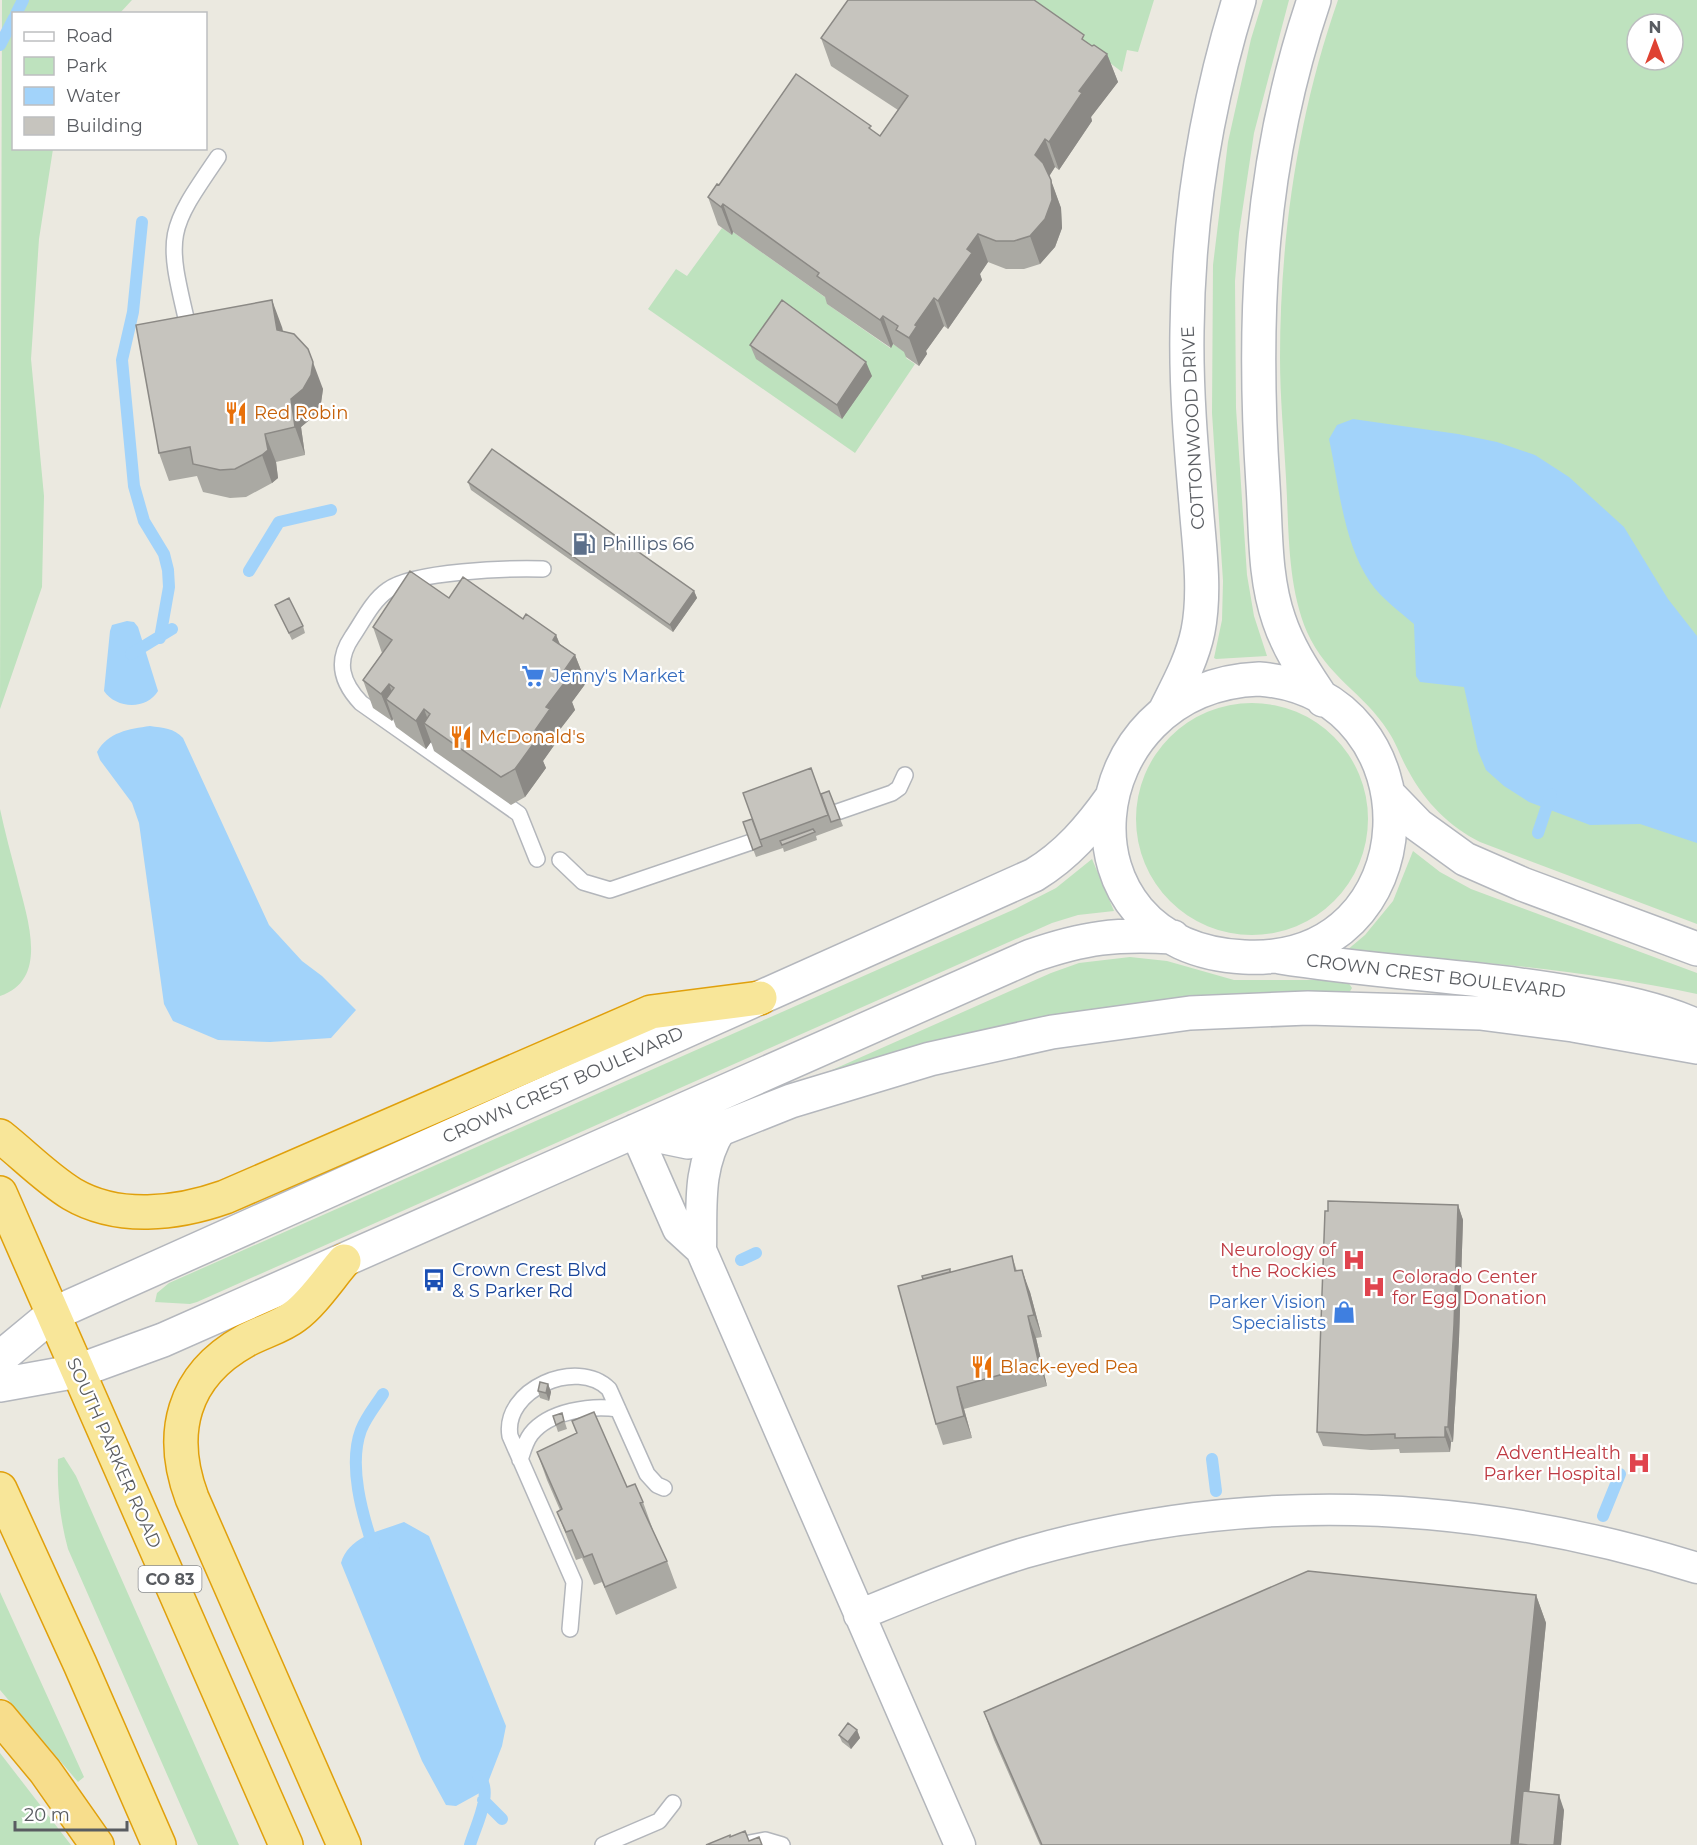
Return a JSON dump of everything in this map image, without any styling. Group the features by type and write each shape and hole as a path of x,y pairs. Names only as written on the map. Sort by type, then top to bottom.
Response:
{"highway":[{"path":"0,1136 56,1182 87,1202 124,1211 182,1209 225,1197 651,1011 760,998"},
{"name":"SOUTH PARKER ROAD","path":"0,1193 286,1845"},
{"path":"344,1261 296,1316 246,1340 212,1365 189,1397 183,1411 181,1444 182,1466 192,1498 344,1845"},
{"path":"0,1489 159,1845"},
{"path":"0,1717 45,1771 97,1845"}],"main road":[{"name":"COTTONWOOD DRIVE","path":"1165,711 1186,670 1198,629 1200,576 1188,411 1187,332 1190,273 1195,211 1207,131 1223,54 1239,0"},
{"path":"1314,0 1294,66 1271,171 1260,267 1258,369 1267,551 1275,606 1288,645 1323,700"},
{"path":"1242,680 1276,681 1307,690 1323,700 1351,722 1372,748 1389,795 1392,834 1379,878 1369,896 1346,923 1331,934 1296,952 1279,956 1241,957 1186,945 1142,916 1119,884 1110,840 1112,797 1116,781 1131,750 1149,726 1165,711 1196,692 1242,680"},
{"path":"1389,795 1418,825 1465,859 1522,884 1697,949"},
{"name":"CROWN CREST BOULEVARD","path":"0,1358 53,1314 1034,875 1070,849 1095,821 1112,797"},
{"path":"0,1385 78,1371 163,1340 1031,956 1092,938 1126,935 1173,937"},
{"name":"CROWN CREST BOULEVARD","path":"1279,956 1339,966 1464,976 1565,992 1647,1008 1697,1026"},
{"name":"CROWN CREST BOULEVARD","path":"635,1131 688,1142 813,1094 939,1057 1052,1032 1176,1015 1308,1008 1480,1013 1574,1025 1697,1047"}],"street":[{"path":"701,1250 703,1169 710,1148 721,1129"},
{"path":"635,1131 678,1229 701,1250 960,1845"},
{"path":"859,1616 980,1568 1058,1544 1162,1523 1246,1513 1356,1510 1456,1515 1555,1530 1626,1546 1697,1568"}],"lane":[{"path":"187,322 174,268 174,233 182,212 218,157"},
{"path":"537,859 519,814 362,703 345,683 342,669 346,646 378,598 395,585 473,571 543,569"},
{"path":"802,824 892,793 899,789 905,775"},
{"path":"560,860 583,882 610,890 780,832"},
{"path":"570,1629 574,1582 510,1436 510,1419 519,1401 538,1388 564,1377 587,1377 604,1384 618,1409 647,1474 664,1488"},
{"path":"520,1460 531,1434 553,1420 590,1407 618,1409"},
{"path":"603,1845 659,1821 673,1803"},
{"path":"739,1845 765,1840 782,1845"}],"green space":[{"path":"2,0 132,0 121,12 12,12 12,150 53,150 39,239 31,359 44,496 42,587 0,709"},
{"path":"1027,0 1154,0 1138,52 1127,50 1122,72"},
{"path":"1263,0 1289,0 1254,133 1239,233 1235,281 1236,408 1247,575 1254,616 1267,656 1216,659 1214,658 1222,620 1223,581 1212,413 1213,265 1228,142 1251,39"},
{"path":"1338,0 1697,0 1697,924 1480,842 1458,829 1439,813 1415,783 1388,731 1368,706 1325,661 1307,632 1300,614 1290,556 1280,358 1283,267 1288,222 1302,131 1312,87"},
{"path":"722,228 731,234 733,232 829,300 827,304 890,348 893,344 908,354 906,358 915,364 855,453 648,309 676,269 687,276"},
{"path":"1252,703 1275,705 1307,717 1326,729 1342,745 1363,785 1368,819 1366,842 1354,874 1342,893 1326,909 1286,930 1252,935 1229,933 1197,921 1178,909 1162,893 1141,853 1136,819 1138,796 1150,764 1162,745 1178,729 1218,708"},
{"path":"0,809 25,909 31,944 30,961 25,976 16,988 0,996"},
{"path":"1413,851 1440,872 1471,889 1697,973 1697,994 1567,972 1348,953 1346,951 1365,935 1393,901"},
{"path":"1092,859 1114,911 1078,915 1052,923 197,1302 190,1304 155,1302 157,1293 169,1283 1015,909 1056,888"},
{"path":"1130,957 1167,961 1234,980 1342,980 1348,982 1352,988 1349,993 825,1078 823,1074 1051,973 1079,963"},
{"path":"64,1457 76,1476 239,1845 198,1845 68,1549 61,1516 58,1482 58,1459"},
{"path":"0,1592 84,1777 78,1782 0,1690"},
{"path":"0,1753 71,1845 0,1845"}],"water":[{"path":"1353,419 1458,434 1497,442 1535,455 1569,477 1624,527 1668,599 1697,636 1697,843 1640,824 1590,825 1529,802 1504,786 1486,770 1478,751 1464,687 1420,682 1416,676 1414,624 1370,582 1354,549 1343,513 1329,439 1337,425"},
{"path":"127,621 134,622 138,627 158,691 147,702 131,705 116,701 104,691 110,631 112,625"},
{"path":"150,726 172,730 183,738 269,925 302,961 322,976 356,1010 331,1038 270,1042 218,1040 173,1021 164,1004 139,823 132,803 100,760 97,752 113,736 127,730"},
{"path":"404,1522 429,1536 506,1726 502,1746 485,1790 456,1806 446,1805 422,1761 341,1563 351,1546 358,1541"}],"building":[{"path":"848,0 1034,0 1084,35 1082,39 1107,54 1079,91 1082,93 1049,142 1045,139 1035,155 1043,163 1051,180 1052,200 1045,219 1030,236 1014,241 996,241 978,234 967,249 972,253 938,301 934,298 915,325 917,326 909,338 896,330 898,326 883,316 880,320 817,276 819,273 723,204 721,207 708,197 717,184 719,185 796,74 871,126 869,128 880,136 908,96 821,38"},
{"name":"Red Robin","path":"272,300 277,330 294,334 308,349 313,362 311,375 303,389 291,399 295,427 265,434 268,450 235,469 220,470 193,464 190,447 159,453 136,325"},
{"path":"782,300 866,362 837,405 750,345"},
{"name":"Phillips 66","path":"492,449 694,591 670,625 468,482"},
{"path":"410,571 449,598 463,577 523,619 526,614 556,635 553,640 575,655 559,678 565,682 546,707 550,709 531,736 536,740 515,769 501,777 424,723 430,714 424,709 416,721 386,699 394,688 389,684 381,694 363,680 392,640 373,627"},
{"path":"289,598 303,626 289,633 275,605"},
{"path":"811,768 828,815 760,840 743,793"},
{"path":"829,791 840,819 831,822 821,794"},
{"path":"752,819 762,846 753,850 743,822"},
{"path":"813,829 815,832 782,845 780,841"},
{"path":"1328,1201 1458,1205 1454,1325 1448,1427 1445,1427 1445,1437 1395,1438 1395,1434 1317,1432 1325,1211 1328,1211"},
{"name":"Black-eyed Pea","path":"1012,1256 1015,1271 1022,1270 1034,1315 1028,1316 1039,1364 957,1387 964,1416 936,1424 898,1286"},
{"path":"950,1269 950,1272 923,1279 922,1276"},
{"path":"540,1382 548,1384 546,1393 538,1391"},
{"path":"594,1412 627,1487 635,1484 643,1502 640,1503 667,1561 605,1587 592,1554 584,1557 572,1530 566,1532 557,1512 562,1509 537,1452 577,1433 572,1421"},
{"path":"562,1413 564,1421 556,1425 553,1416"},
{"path":"1308,1571 1536,1595 1511,1845 1042,1845 984,1712"},
{"path":"848,1723 857,1730 848,1742 839,1735"},
{"path":"1523,1791 1559,1795 1554,1845 1518,1844"},
{"path":"745,1831 749,1841 759,1837 762,1845 706,1845 730,1835 730,1837"}],"waterway":[{"path":"17,12 23,0"},
{"path":"0,45 12,22"},
{"path":"142,222 133,312 122,360 134,486 144,521 164,554 168,570 169,587 160,638"},
{"path":"249,571 279,522 331,510"},
{"path":"131,654 172,629"},
{"path":"1538,833 1551,794"},
{"path":"741,1260 756,1253"},
{"path":"374,1549 358,1490 356,1458 361,1430 383,1394"},
{"path":"1212,1459 1216,1491"},
{"path":"1603,1516 1620,1474"},
{"path":"470,1845 484,1799 483,1782 478,1776"},
{"path":"483,1800 502,1819"}],"place":[{"name":"Red Robin","path":"236,413"},
{"name":"Phillips 66","path":"584,544"},
{"name":"Jenny's Market","path":"533,676"},
{"name":"McDonald's","path":"461,737"},
{"name":"Neurology of the Rockies","path":"1354,1260"},
{"name":"Crown Crest Blvd & S Parker Rd","path":"434,1280"},
{"name":"Colorado Center for Egg Donation","path":"1374,1287"},
{"name":"Parker Vision Specialists","path":"1344,1312"},
{"name":"Black-eyed Pea","path":"982,1367"},
{"name":"AdventHealth Parker Hospital","path":"1639,1463"}]}
